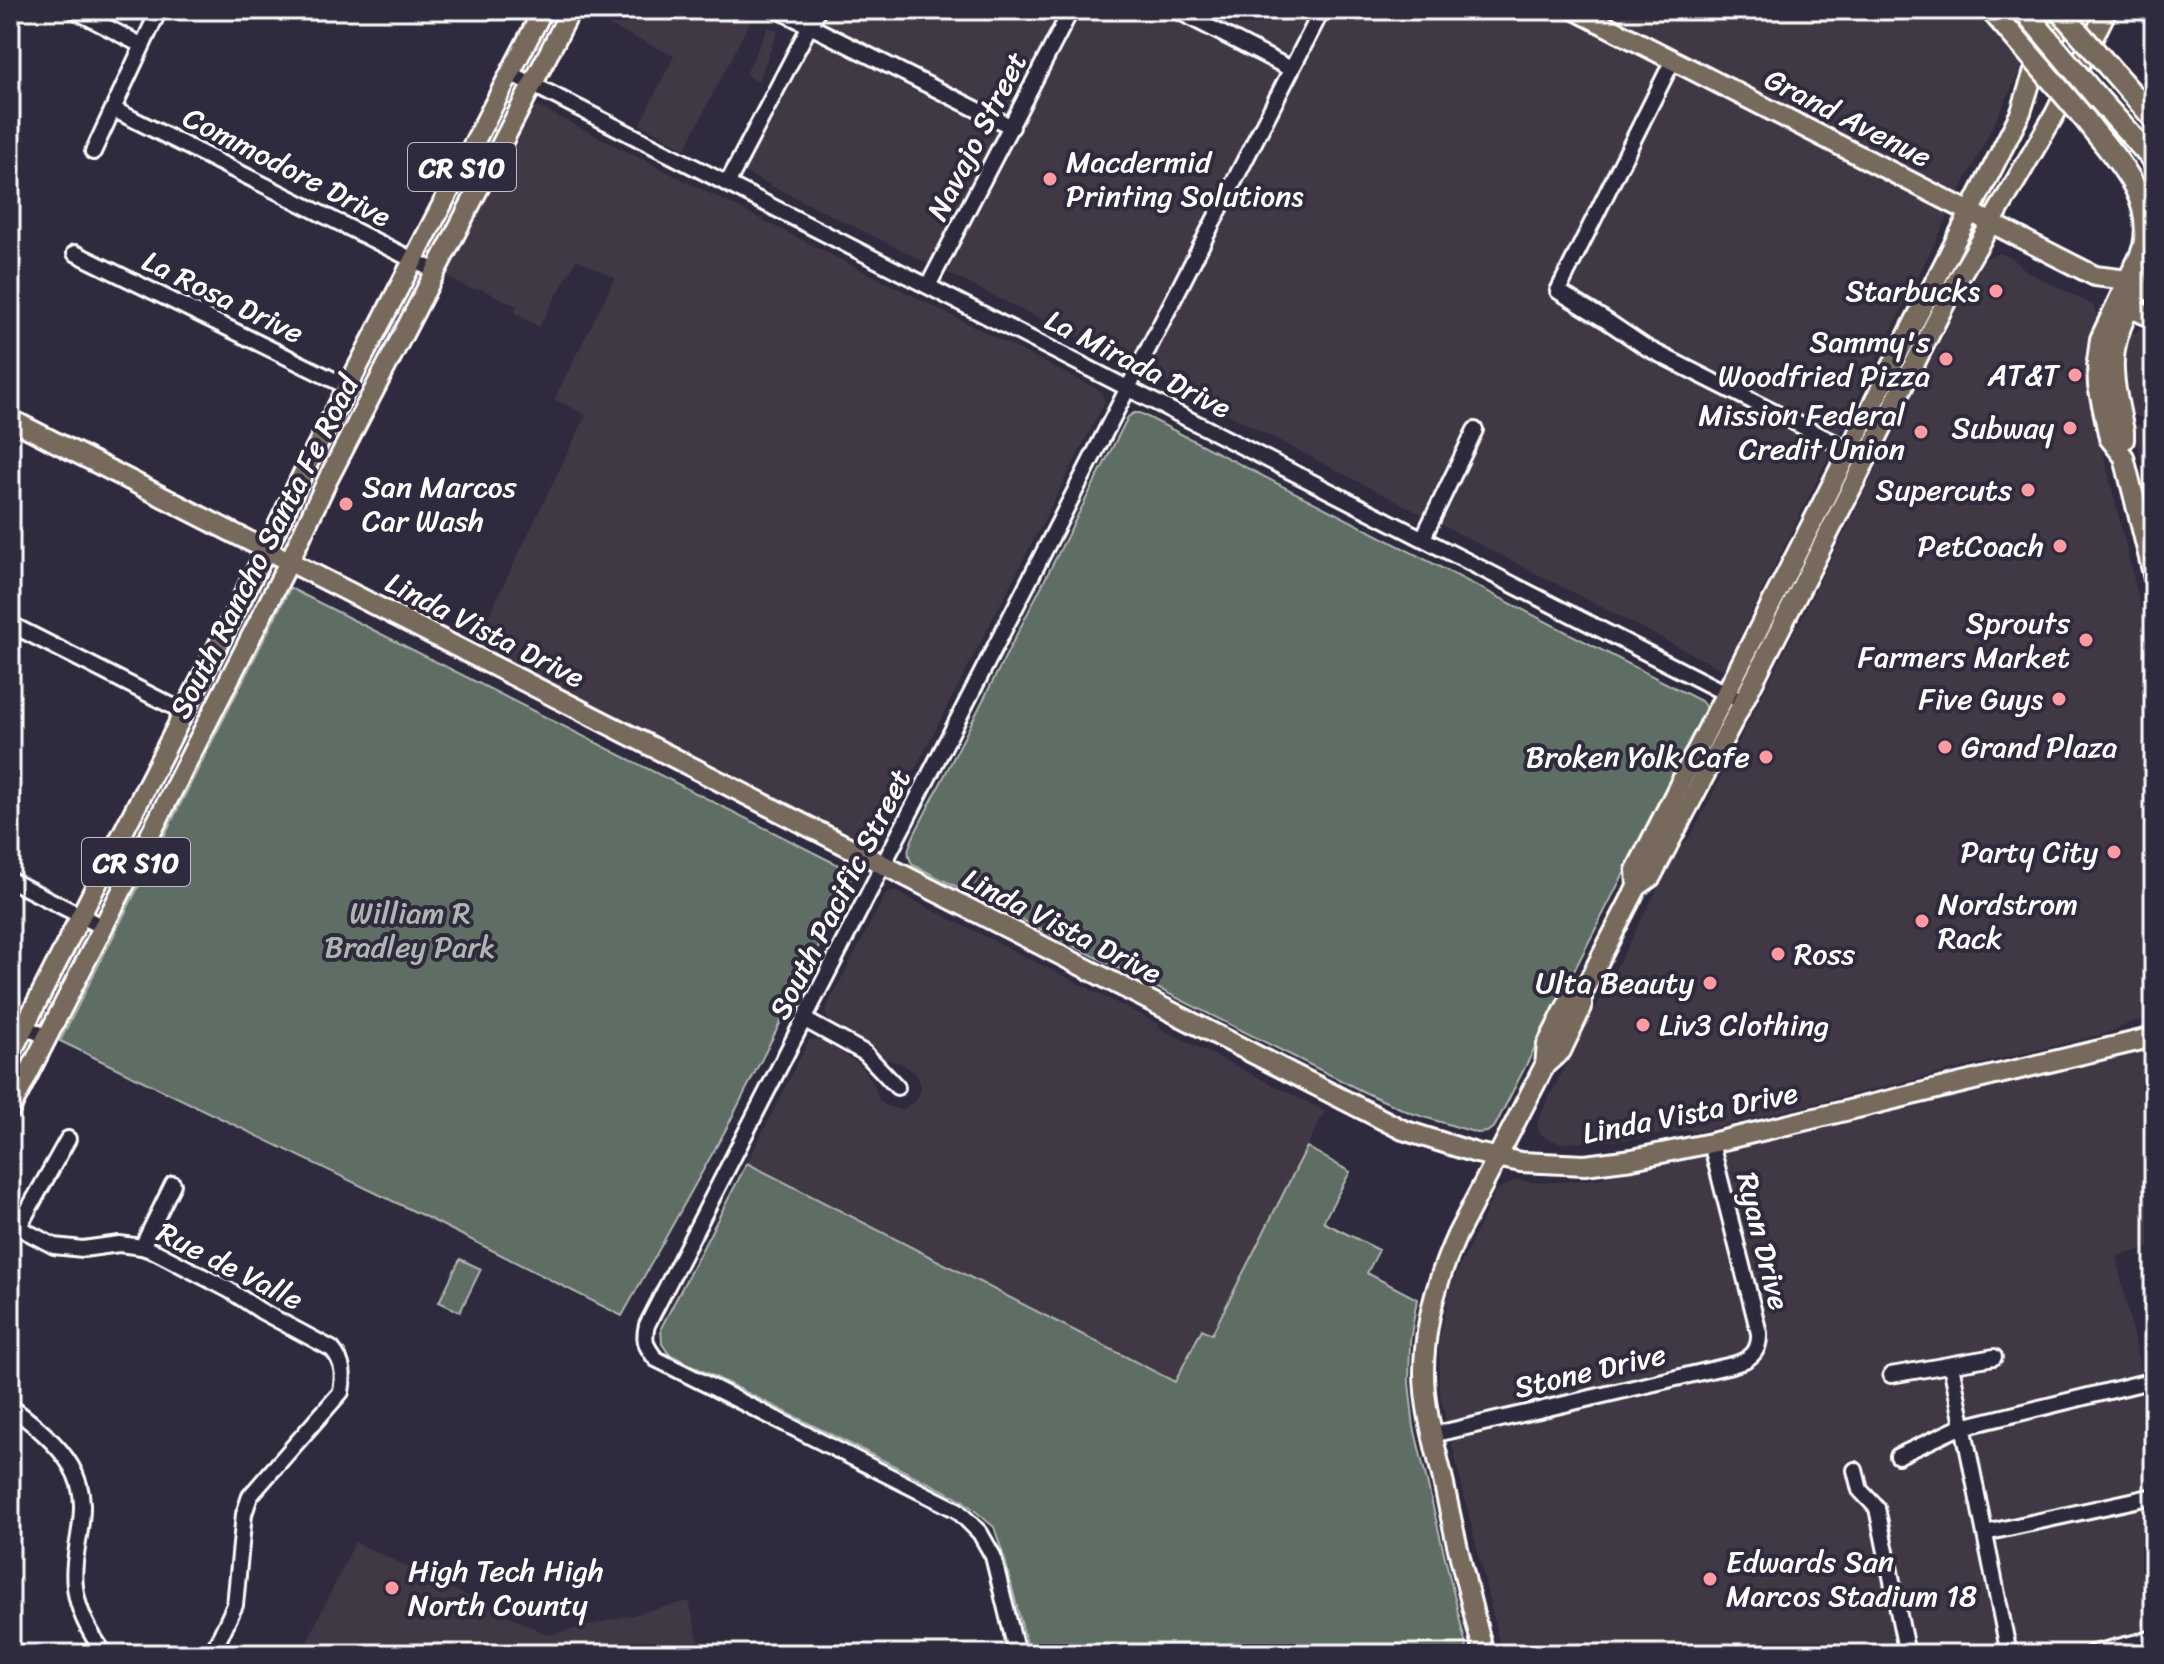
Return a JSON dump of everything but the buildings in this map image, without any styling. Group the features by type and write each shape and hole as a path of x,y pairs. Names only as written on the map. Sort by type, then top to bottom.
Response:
{"highway":[{"path":"1991,10 2085,119 2137,189 2144,209 2146,230 2144,284"},
{"path":"2059,10 2154,119"},
{"path":"2025,12 2154,161"}],"main road":[{"name":"South Rancho Santa Fe Road","path":"10,1055 17,1023 81,916 306,467 543,10"},
{"name":"South Rancho Santa Fe Road","path":"10,1110 289,562 328,479 571,10"},
{"name":"Grand Avenue","path":"1575,10 2095,276 2123,304 2154,319"},
{"path":"1484,1654 1426,1399 1424,1369 1435,1290 1457,1235 1545,1065 1561,1051 1582,1007 1582,994 1637,887 1651,877 1849,450 2021,112 2033,74 2069,10"},
{"path":"1734,698 1953,288 2055,114 2107,10"},
{"name":"Grand Avenue","path":"2095,276 2144,284"},
{"path":"2144,284 2123,304 2100,339 2097,362 2098,386 2109,438 2124,448 2154,578"},
{"name":"Linda Vista Drive","path":"10,419 1403,1130 1476,1153 1521,1162 1585,1165 1632,1159 2154,1037"}],"street":[{"path":"74,10 141,45"},
{"path":"93,152 159,10"},
{"path":"778,10 1012,127"},
{"path":"727,184 818,10"},
{"name":"Navajo Street","path":"928,286 1071,10"},
{"path":"1176,10 1291,69"},
{"name":"South Pacific Street","path":"1017,1654 993,1556 980,1533 957,1510 656,1359 646,1347 644,1334 1322,10"},
{"path":"1673,60 1558,291 1647,348 1849,450"},
{"name":"La Mirada Drive","path":"510,73 1734,698"},
{"name":"Commodore Drive","path":"115,110 435,271"},
{"name":"La Rosa Drive","path":"75,253 348,387"},
{"path":"1423,538 1475,430"},
{"path":"10,624 184,712"},
{"path":"10,880 103,927"},
{"path":"805,1020 865,1053 897,1087"},
{"path":"17,1023 47,1037"},
{"path":"14,1225 68,1139"},
{"name":"Ryan Drive","path":"1711,1143 1759,1333 1755,1352"},
{"path":"142,1247 173,1184"},
{"name":"Rue de Valle","path":"14,1225 54,1246 83,1249 119,1244 156,1252 332,1349 339,1357 344,1374 341,1392 250,1496 244,1514 235,1605 212,1654"},
{"name":"Stone Drive","path":"1432,1435 1740,1363 1755,1352"},
{"path":"1891,1375 1994,1357"},
{"path":"1951,1365 2009,1654"},
{"path":"1898,1456 1963,1426 2154,1380"},
{"path":"10,1406 39,1429 70,1465 77,1480 84,1510 75,1587 82,1615 105,1654"},
{"path":"1855,1470 1860,1490 1877,1508 1907,1654"},
{"path":"1985,1533 2154,1496"},
{"path":"2090,1654 2154,1638"}],"shaded area":[{"path":"576,10 756,10 685,149 640,124 674,56"},
{"path":"824,10 1979,10 2024,63 1723,670 1123,360 746,173 746,161"},
{"path":"768,27 778,31 758,82 746,74"},
{"path":"539,107 1101,391 1105,402 881,835 871,839 859,838 474,646 586,415 554,399 615,278 577,259 539,327 515,313 517,306 481,289 470,289 444,275 525,111"},
{"name":"Grand Plaza","path":"2000,253 2029,273 2093,305 2097,317 2089,354 2088,379 2154,663 2154,1017 2108,1033 1696,1132 1688,1130 1599,1142 1563,1143 1549,1140 1540,1133 1537,1125 1540,1115 1674,857 1693,832 1957,309 1985,258"},
{"path":"2144,327 2154,332 2154,424 2130,413 2124,389 2123,364 2129,335"},
{"path":"2132,422 2154,433 2154,515"},
{"path":"895,891 1325,1111 1211,1334 1201,1330 1175,1382 746,1165 809,1040 819,1039 860,1064 872,1081 879,1100 886,1106 902,1110 917,1099 921,1089 916,1074 901,1063 882,1058 829,1024 825,1010 884,897 888,892"},
{"path":"2154,1047 2154,1247 2116,1256 2143,1382 2154,1380 2154,1654 1502,1654 1439,1390 1439,1341 1451,1285 1496,1190 1516,1180 1541,1183 1597,1179"},
{"name":"High Tech High North County","path":"355,1542 549,1635 689,1601 702,1654 301,1654"}],"green space":[{"path":"1140,413 1701,701 1705,706 1704,716 1495,1126 1487,1132 1477,1133 1411,1113 1364,1092 913,865 909,857 914,835 1128,417"},
{"name":"William R Bradley Park","path":"290,588 854,873 726,1129 622,1316 430,1219 60,1041"},
{"path":"1307,1147 1350,1172 1323,1222 1379,1250 1367,1273 1417,1299 1410,1341 1409,1383 1414,1427 1468,1654 1029,1654 994,1527 961,1499 669,1354 662,1344 661,1328 747,1163 1175,1382 1202,1329 1212,1334"},
{"path":"460,1259 481,1269 460,1312 439,1302"}],"place":[{"name":"Macdermid Printing Solutions","path":"1050,179"},
{"name":"Starbucks","path":"1996,291"},
{"name":"Sammy's Woodfried Pizza","path":"1946,359"},
{"name":"AT&T","path":"2075,375"},
{"name":"Subway","path":"2070,428"},
{"name":"Mission Federal Credit Union","path":"1921,432"},
{"name":"Supercuts","path":"2028,490"},
{"name":"San Marcos Car Wash","path":"346,504"},
{"name":"PetCoach","path":"2060,546"},
{"name":"Sprouts Farmers Market","path":"2086,640"},
{"name":"Five Guys","path":"2059,699"},
{"name":"Grand Plaza","path":"1945,747"},
{"name":"Broken Yolk Cafe","path":"1766,757"},
{"name":"Party City","path":"2114,852"},
{"name":"Nordstrom Rack","path":"1922,921"},
{"name":"Ross","path":"1778,954"},
{"name":"Ulta Beauty","path":"1710,983"},
{"name":"Liv3 Clothing","path":"1643,1025"},
{"name":"Edwards San Marcos Stadium 18","path":"1710,1579"},
{"name":"High Tech High North County","path":"392,1588"}]}
